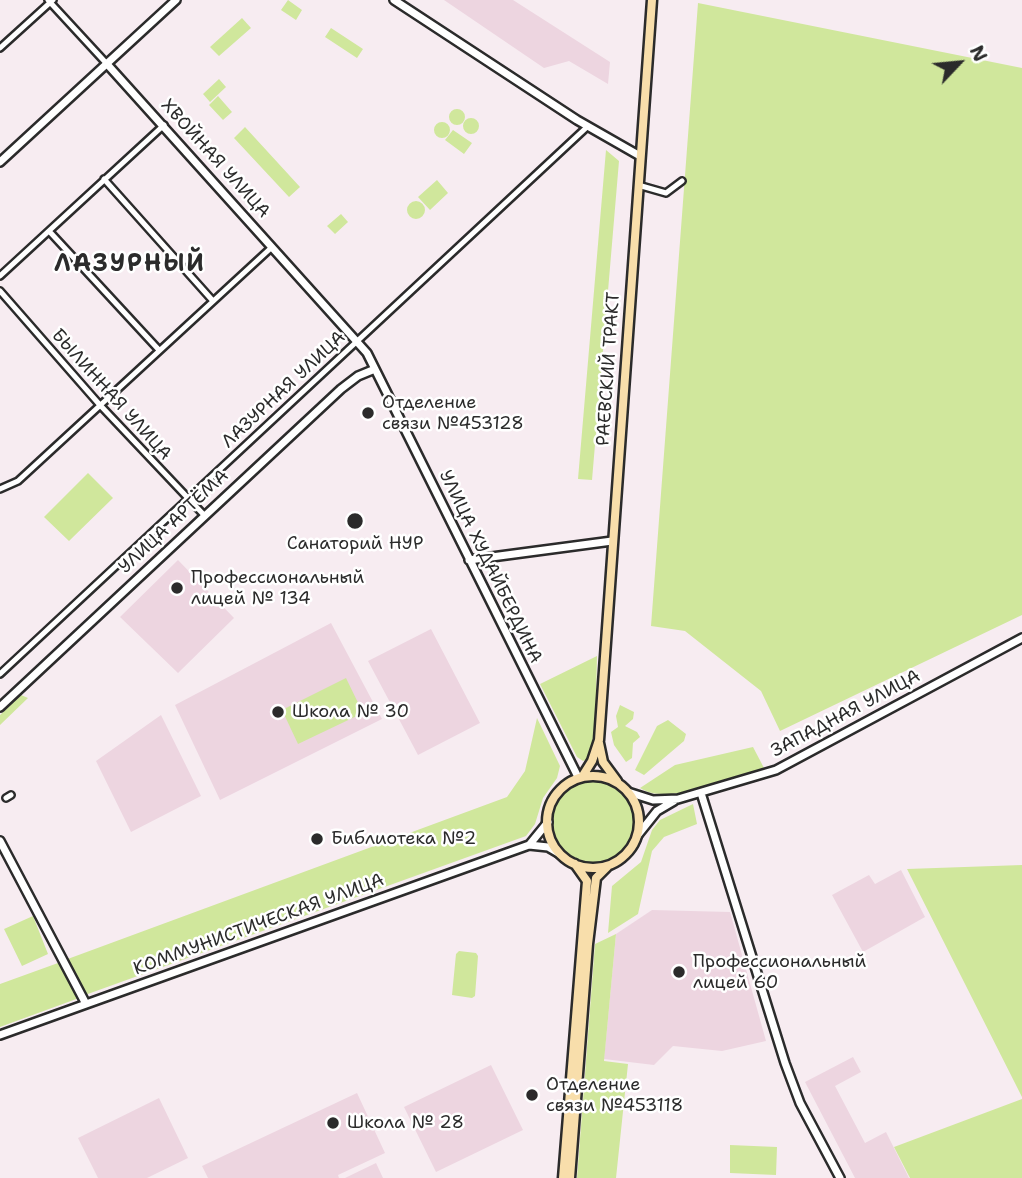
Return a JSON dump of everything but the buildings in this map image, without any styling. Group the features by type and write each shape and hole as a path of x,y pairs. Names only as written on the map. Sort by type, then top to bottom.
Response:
{"main road":[{"path":"0,162 176,0"},
{"path":"394,0 587,127 640,156"},
{"name":"РАЕВСКИЙ ТРАКТ","path":"580,777 592,761 598,740 652,0"},
{"name":"ХВОЙНАЯ УЛИЦА","path":"107,64 357,341"},
{"name":"УЛИЦА ХУДАЙБЕРДИНА","path":"357,341 375,369 580,777"},
{"name":"УЛИЦА АРТЁМА","path":"0,707 341,389 358,376 375,369"},
{"path":"469,560 612,541"},
{"name":"ЗАПАДНАЯ УЛИЦА","path":"628,792 653,800 678,799 776,771 1022,638"},
{"name":"РАЕВСКИЙ ТРАКТ","path":"598,740 603,762 620,784"},
{"path":"560,853 552,843 548,822 549,810 558,792 580,777 607,778 620,784 628,792 639,813 638,836 627,854 596,878 589,932 570,1178"},
{"path":"701,793 785,1063 800,1103 840,1178"},
{"name":"ЗАПАДНАЯ УЛИЦА","path":"638,836 657,811 678,799"},
{"path":"529,845 548,822"},
{"path":"0,841 86,1004"},
{"path":"529,845 548,847 560,853 575,864 587,881 563,1178"},
{"name":"КОММУНИСТИЧЕСКАЯ УЛИЦА","path":"0,1035 529,845"},
{"path":"575,864 607,867"}],"street":[{"name":"ХВОЙНАЯ УЛИЦА","path":"50,1 107,64"},
{"path":"0,48 50,1"},
{"path":"0,276 164,125"},
{"name":"ЛАЗУРНАЯ УЛИЦА","path":"0,674 587,127"},
{"path":"104,179 213,301"},
{"path":"638,185 666,193 682,181"},
{"path":"49,231 159,350"},
{"path":"0,489 18,481 272,247"},
{"name":"БЫЛИННАЯ УЛИЦА","path":"0,291 99,404 204,515"}],"shaded area":[{"path":"444,0 513,0 610,62 608,84 569,61 544,68"},
{"name":"Профессиональный лицей № 134","path":"178,560 234,618 178,673 120,617"},
{"name":"Школа № 30","path":"331,623 382,719 220,800 175,705"},
{"path":"431,629 480,723 418,755 368,661"},
{"path":"161,715 201,796 131,832 96,761"},
{"path":"901,870 925,917 863,952 832,895 869,875 875,884"},
{"name":"Профессиональный лицей 60","path":"652,910 730,912 766,1041 722,1051 673,1046 654,1065 604,1059 616,934"},
{"path":"853,1057 861,1072 835,1086 865,1143 886,1132 909,1178 855,1178 805,1082"},
{"path":"491,1065 523,1130 436,1172 404,1107"},
{"name":"Школа № 28","path":"357,1093 385,1153 338,1175 339,1178 208,1178 202,1166"},
{"path":"159,1098 188,1158 147,1178 98,1178 78,1138"},
{"path":"376,1163 383,1178 345,1178"}],"green space":[{"path":"288,0 302,10 296,20 281,10"},
{"path":"698,3 1022,68 1022,615 780,731 761,691 685,631 651,626"},
{"path":"242,18 251,28 219,56 210,47"},
{"path":"331,28 363,49 357,58 325,37"},
{"path":"219,79 226,87 210,102 203,94"},
{"path":"218,96 232,112 223,120 209,105"},
{"path":"457,109 463,111 463,123 457,125 451,123 449,117 451,111"},
{"path":"471,118 477,120 477,132 471,134 465,132 463,126 465,120"},
{"path":"442,122 448,124 448,136 442,138 436,136 434,130 436,124"},
{"path":"245,127 300,187 289,197 234,138"},
{"path":"453,130 472,143 464,154 445,140"},
{"path":"606,150 619,161 592,480 578,479"},
{"path":"437,180 448,193 430,210 418,197"},
{"path":"412,201 420,201 425,210 423,217 412,219 407,214 407,206"},
{"path":"341,214 348,222 335,234 327,226"},
{"path":"88,473 113,498 69,541 44,517"},
{"path":"597,656 595,741 590,758 583,761 577,757 540,684"},
{"path":"346,678 363,713 298,744 282,710"},
{"path":"21,695 28,698 0,725 0,715"},
{"path":"620,705 634,712 633,719 625,726 637,732 640,737 633,743 632,758 626,762 614,745 611,732 618,727 616,716"},
{"path":"537,718 560,766 557,778 543,798 535,824 526,836 85,995 65,960 507,797 525,771"},
{"path":"668,720 686,734 684,741 644,775 635,770 657,726"},
{"path":"753,747 764,768 684,792 652,793 640,788 675,765"},
{"path":"594,781 610,784 623,793 632,806 635,822 632,838 623,851 610,860 594,863 578,860 565,851 556,838 553,822 556,806 565,793 578,784"},
{"path":"693,804 697,824 664,837 652,851 638,914 608,933 612,886 641,862 652,830 660,820"},
{"path":"1022,865 1022,1097 907,869"},
{"path":"33,916 48,954 22,966 4,929"},
{"path":"616,934 604,1061 628,1064 616,1178 577,1178 595,944"},
{"path":"459,951 476,953 478,956 475,996 472,998 452,995 456,954"},
{"path":"58,963 79,998 0,1027 0,984"},
{"path":"1022,1099 1022,1178 910,1178 894,1147"},
{"path":"730,1145 777,1147 776,1175 730,1173"}],"place":[{"name":"Отделение связи №453128","path":"368,413"},
{"name":"Санаторий НУР","path":"355,521"},
{"name":"Профессиональный лицей № 134","path":"177,588"},
{"name":"Школа № 30","path":"278,712"},
{"name":"Библиотека №2","path":"317,839"},
{"name":"Профессиональный лицей 60","path":"679,972"},
{"name":"Отделение связи №453118","path":"532,1095"},
{"name":"Школа № 28","path":"333,1123"}],"district":[{"name":"ЛАЗУРНЫЙ","path":"130,265"}]}
